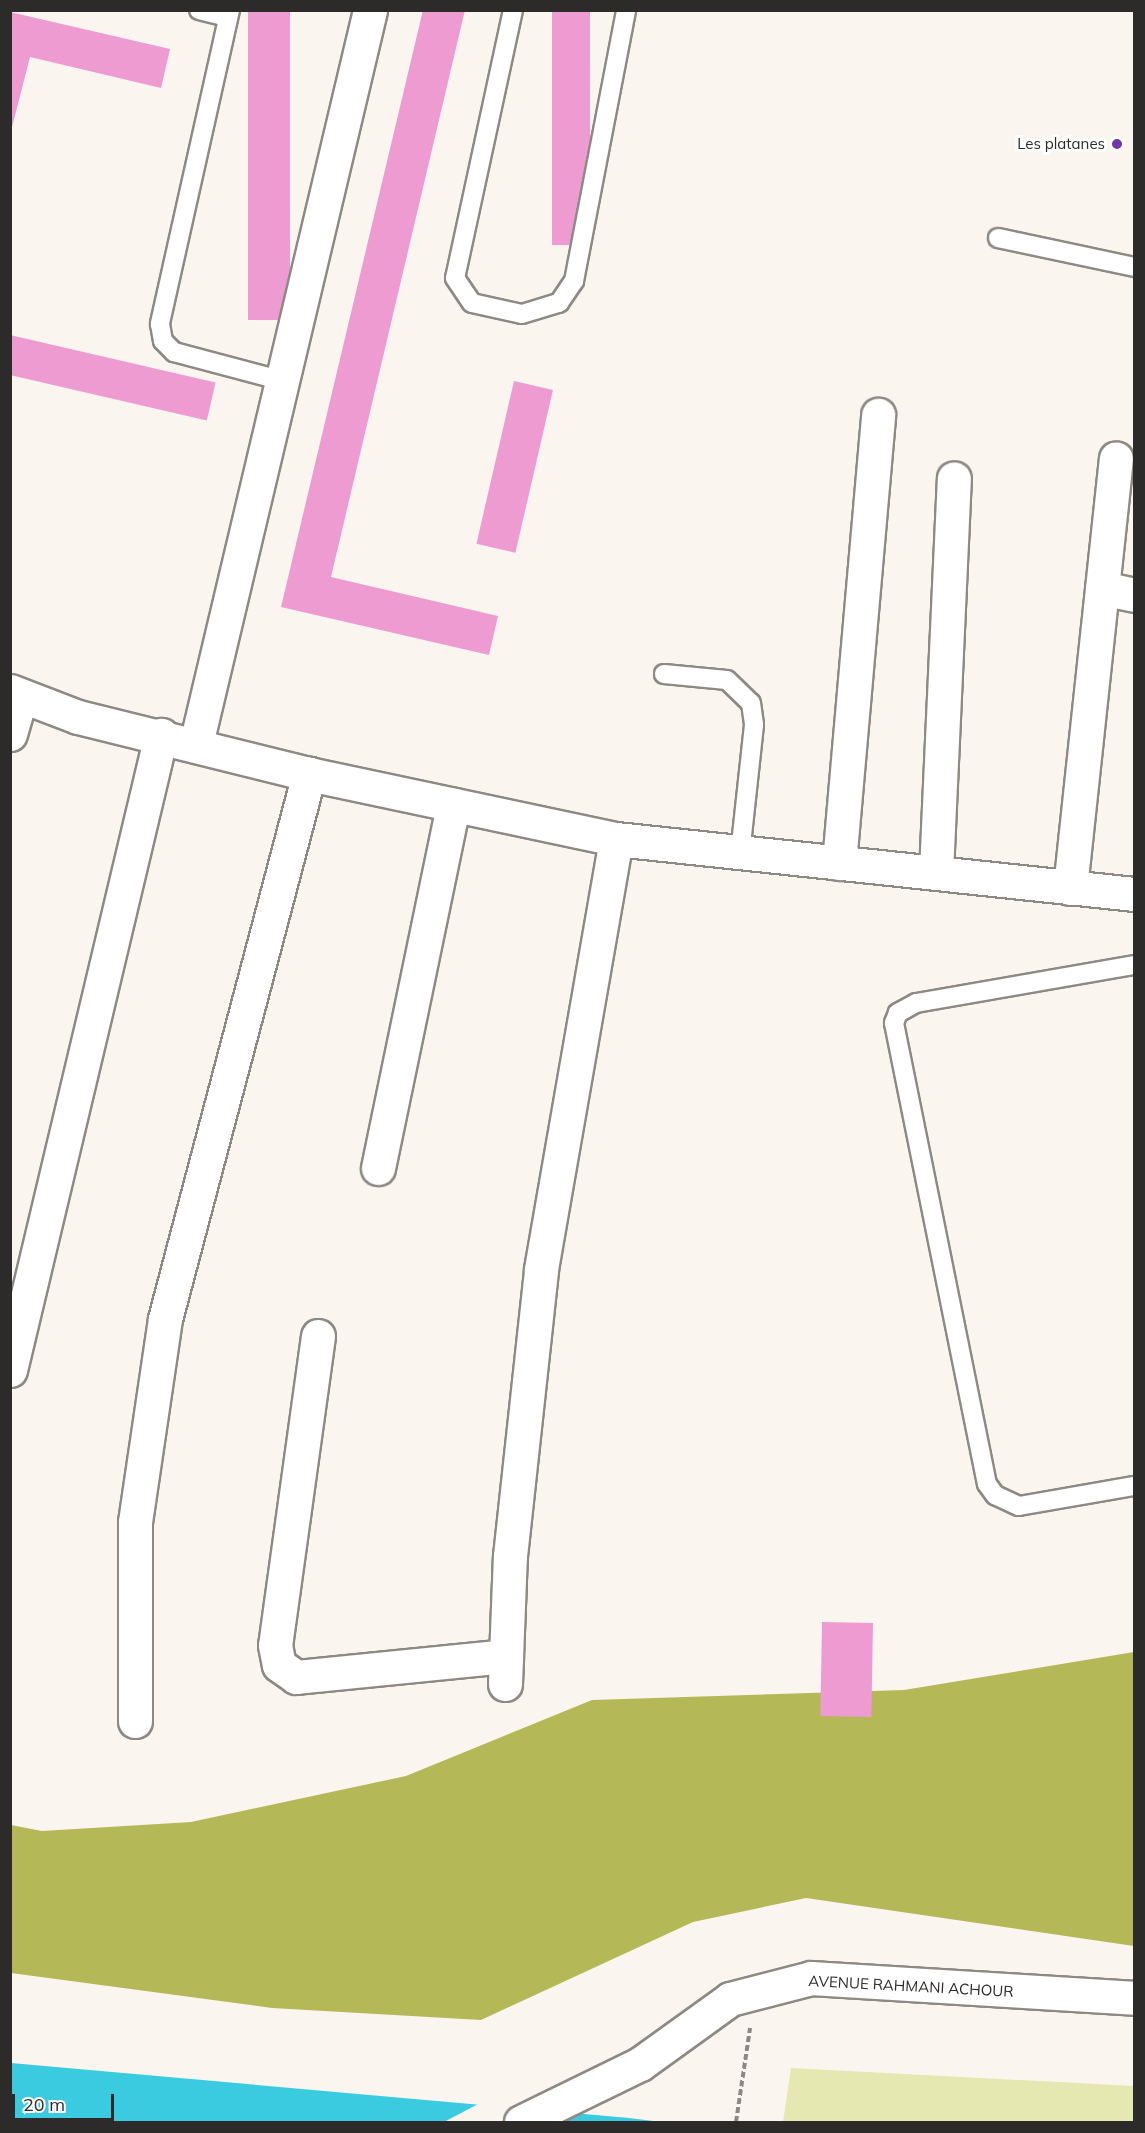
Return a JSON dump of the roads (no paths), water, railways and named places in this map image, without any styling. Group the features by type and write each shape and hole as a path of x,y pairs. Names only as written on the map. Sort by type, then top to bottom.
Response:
{"street":[{"path":"196,744 370,10"},
{"path":"839,863 878,415"},
{"path":"1070,888 1116,458"},
{"path":"936,872 954,478"},
{"path":"1102,588 1134,595"},
{"path":"10,734 16,694 78,717 161,735 309,774 616,839 740,854 936,872 1134,894"},
{"path":"10,1370 161,735"},
{"path":"135,1721 135,1521 165,1319 309,774"},
{"path":"378,1168 453,805"},
{"path":"318,1336 275,1645 279,1665 296,1677 506,1670 510,1556 541,1269 616,839"},
{"name":"AVENUE RAHMANI ACHOUR","path":"521,2122 640,2064 729,1999 811,1978 1134,1998"}],"lane":[{"path":"199,10 229,14 160,324 163,341 174,352 283,381"},
{"path":"513,10 455,278 472,303 522,314 559,303 574,281 626,10"},
{"path":"998,238 1134,267"},
{"path":"664,674 727,680 751,703 754,725 740,854"},
{"path":"1134,965 916,1003 898,1013 894,1023 957,1316 987,1484 995,1495 1019,1506 1134,1486"}],"water":[{"path":"11,2063 629,2118 662,2122 11,2122"}],"place":[{"name":"Les platanes","path":"1117,144"}]}
